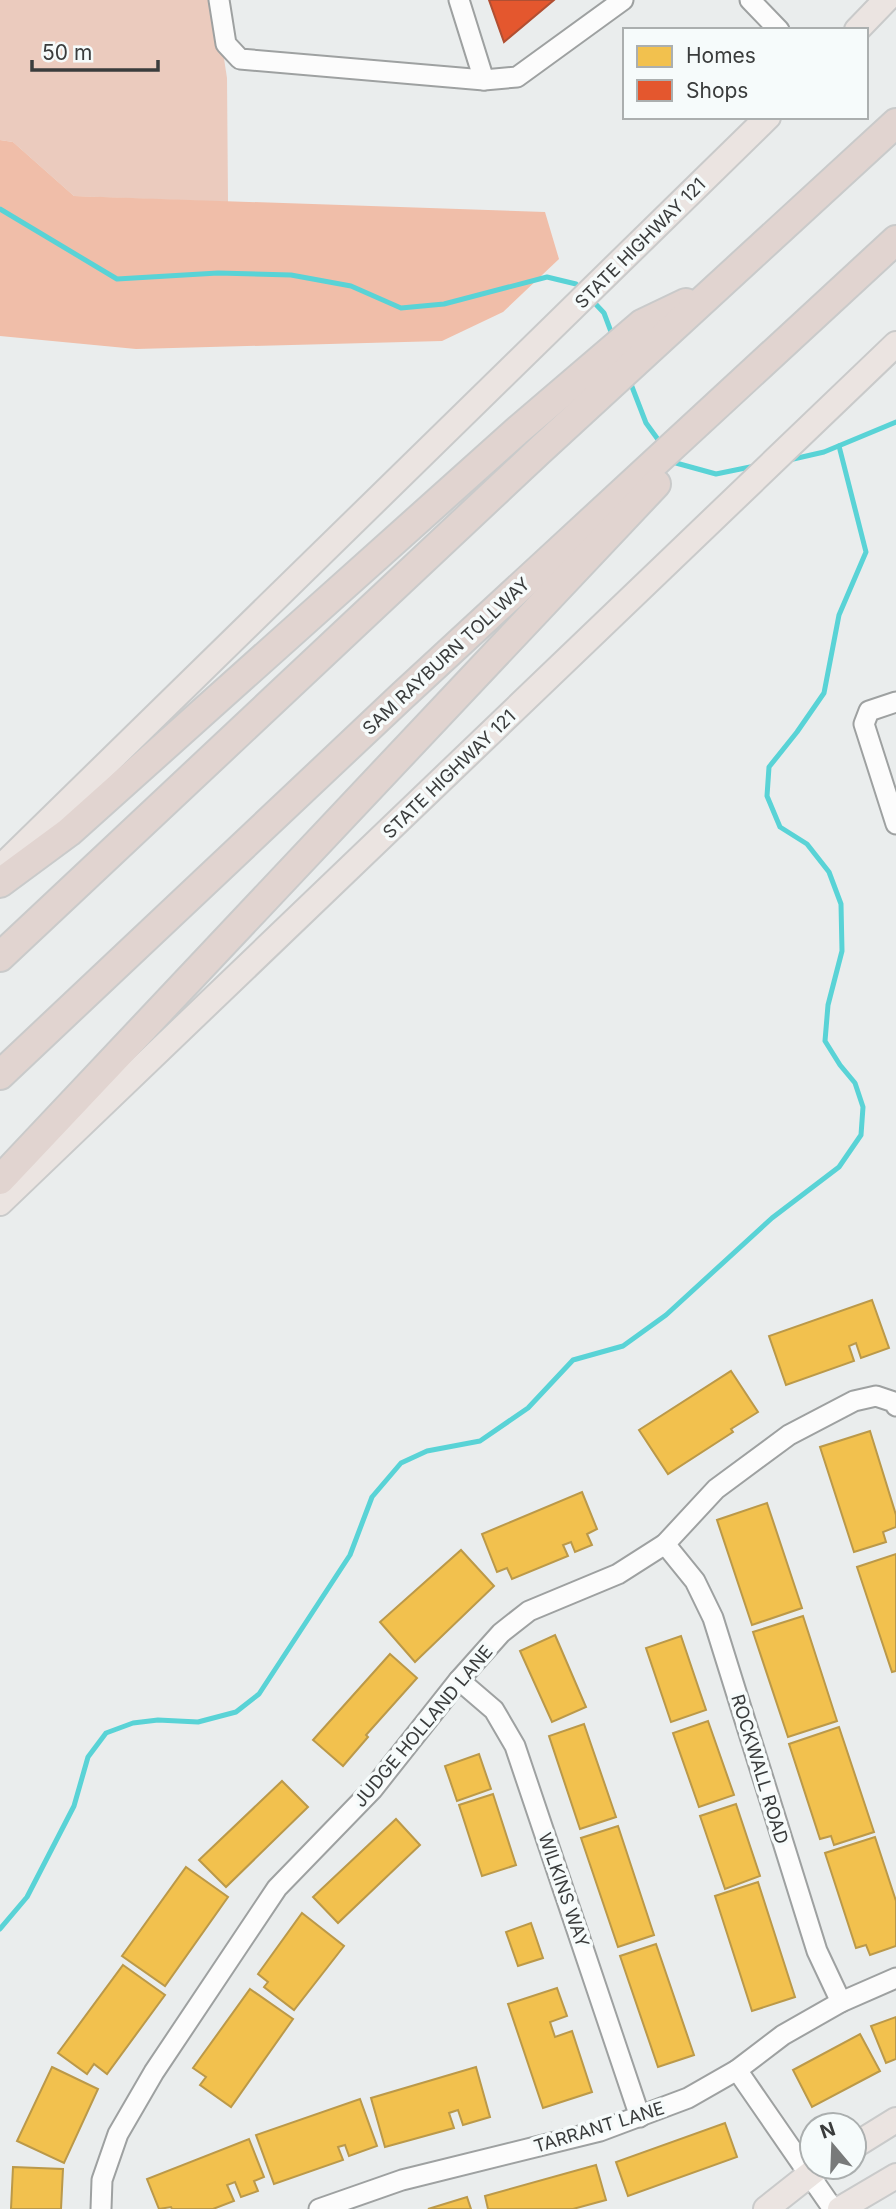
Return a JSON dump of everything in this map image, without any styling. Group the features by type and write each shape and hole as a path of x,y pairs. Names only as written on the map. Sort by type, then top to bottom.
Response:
{"highway":[{"path":"0,957 538,451 896,123"},
{"path":"0,1181 606,524 671,468 693,426 896,240"},
{"path":"0,883 69,832 518,430 642,324 715,288"},
{"name":"SAM RAYBURN TOLLWAY","path":"0,1075 381,715 606,524"}],"main road":[{"path":"858,28 886,0"},
{"name":"STATE HIGHWAY 121","path":"0,868 766,119"},
{"name":"STATE HIGHWAY 121","path":"0,1203 166,1047 890,350"},
{"path":"868,2137 896,2120"},
{"path":"840,2209 896,2176"},
{"path":"766,2209 800,2181"}],"street":[{"path":"219,0 226,44 240,60 484,80 517,77 623,0"},
{"path":"458,0 484,80"},
{"path":"750,0 777,28"},
{"path":"896,702 869,710 864,724 896,824"},
{"name":"JUDGE HOLLAND LANE","path":"101,2209 102,2180 118,2134 154,2072 277,1888 372,1790 459,1679 501,1633 529,1611 618,1574 665,1544 716,1489 789,1435 854,1401 876,1396 895,1404"},
{"name":"ROCKWALL ROAD","path":"665,1544 695,1581 713,1618 817,1951 841,2002"},
{"name":"WILKINS WAY","path":"459,1679 494,1710 515,1746 640,2117"},
{"name":"TARRANT LANE","path":"318,2209 402,2180 600,2131 688,2098 737,2070 783,2035 841,2002 896,1978"},
{"path":"737,2070 798,2149"},
{"path":"819,2181 833,2209"}],"shaded area":[{"path":"0,0 215,0 227,78 228,202 74,196 13,142 0,140"},
{"path":"0,140 13,142 74,196 545,212 559,259 503,312 442,341 136,349 0,336"}],"building: Homes":[{"path":"872,1300 889,1348 861,1358 856,1343 849,1346 854,1361 786,1385 769,1336"},
{"path":"731,1371 758,1412 731,1429 733,1432 668,1474 639,1430"},
{"path":"870,1431 896,1515 896,1527 883,1532 886,1542 854,1552 820,1447"},
{"path":"582,1492 597,1529 587,1534 592,1545 575,1552 571,1542 563,1545 568,1556 512,1579 507,1568 497,1572 482,1534"},
{"path":"767,1503 802,1608 752,1625 717,1520"},
{"path":"461,1550 494,1586 415,1662 380,1622"},
{"path":"896,1554 896,1671 892,1672 857,1567"},
{"path":"803,1616 837,1721 788,1737 753,1632"},
{"path":"555,1635 586,1707 552,1722 520,1651"},
{"path":"681,1636 706,1710 671,1722 646,1648"},
{"path":"390,1654 417,1678 366,1735 368,1737 343,1766 313,1740"},
{"path":"708,1721 734,1795 699,1807 673,1733"},
{"path":"584,1724 616,1817 580,1829 549,1736"},
{"path":"839,1727 874,1832 834,1845 831,1836 820,1839 789,1744"},
{"path":"479,1754 491,1789 457,1801 445,1766"},
{"path":"282,1781 308,1807 226,1887 199,1860"},
{"path":"493,1794 516,1865 482,1876 459,1805"},
{"path":"736,1804 760,1876 725,1889 700,1816"},
{"path":"396,1819 420,1845 338,1923 313,1897"},
{"path":"618,1826 654,1935 618,1947 581,1838"},
{"path":"875,1837 896,1901 896,1946 870,1955 866,1945 856,1948 825,1853"},
{"path":"186,1867 228,1897 165,1986 122,1956"},
{"path":"758,1882 795,1997 752,2011 715,1896"},
{"path":"302,1913 344,1946 294,2010 264,1987 268,1982 258,1974"},
{"path":"531,1923 543,1958 518,1966 506,1932"},
{"path":"656,1944 694,2055 658,2067 620,1956"},
{"path":"123,1965 165,1995 107,2074 94,2064 87,2074 58,2053"},
{"path":"557,1988 567,2016 550,2022 555,2037 572,2031 592,2092 543,2108 508,2004"},
{"path":"250,1989 293,2019 231,2107 200,2085 206,2077 193,2068"},
{"path":"896,2017 896,2059 886,2063 871,2026"},
{"path":"860,2034 880,2071 812,2107 793,2070"},
{"path":"52,2067 98,2089 64,2163 17,2141"},
{"path":"476,2067 490,2117 463,2125 458,2110 449,2113 454,2128 385,2147 371,2098"},
{"path":"360,2099 377,2146 349,2156 345,2145 338,2147 343,2160 274,2184 256,2135"},
{"path":"725,2123 737,2157 628,2196 616,2162"},
{"path":"249,2139 264,2177 254,2181 258,2191 241,2197 235,2182 227,2185 234,2201 213,2209 159,2209 147,2179"},
{"path":"596,2165 606,2200 573,2209 488,2209 485,2196"},
{"path":"13,2167 63,2169 61,2209 11,2209"},
{"path":"467,2197 471,2209 428,2209"}],"building: Shops":[{"path":"489,0 554,0 504,42"}],"waterway":[{"path":"0,209 117,279 218,273 291,275 351,286 401,308 444,304 547,277 576,284 581,289"},
{"path":"590,298 604,313 613,337"},
{"path":"629,379 646,423 662,445"},
{"path":"789,460 824,452 896,422"},
{"path":"0,1929 27,1897 74,1806 88,1757 106,1733 133,1723 158,1720 198,1722 236,1712 259,1694 350,1555 372,1497 401,1463 427,1451 480,1441 528,1408 573,1360 623,1346 666,1315 772,1218 839,1167 861,1135 863,1107 855,1083 825,1041 828,1005 842,951 841,904 829,872 807,844 780,827 767,796 769,767 824,693 839,615 866,552 839,446"},
{"path":"672,458 676,463 716,474 755,466"}]}
